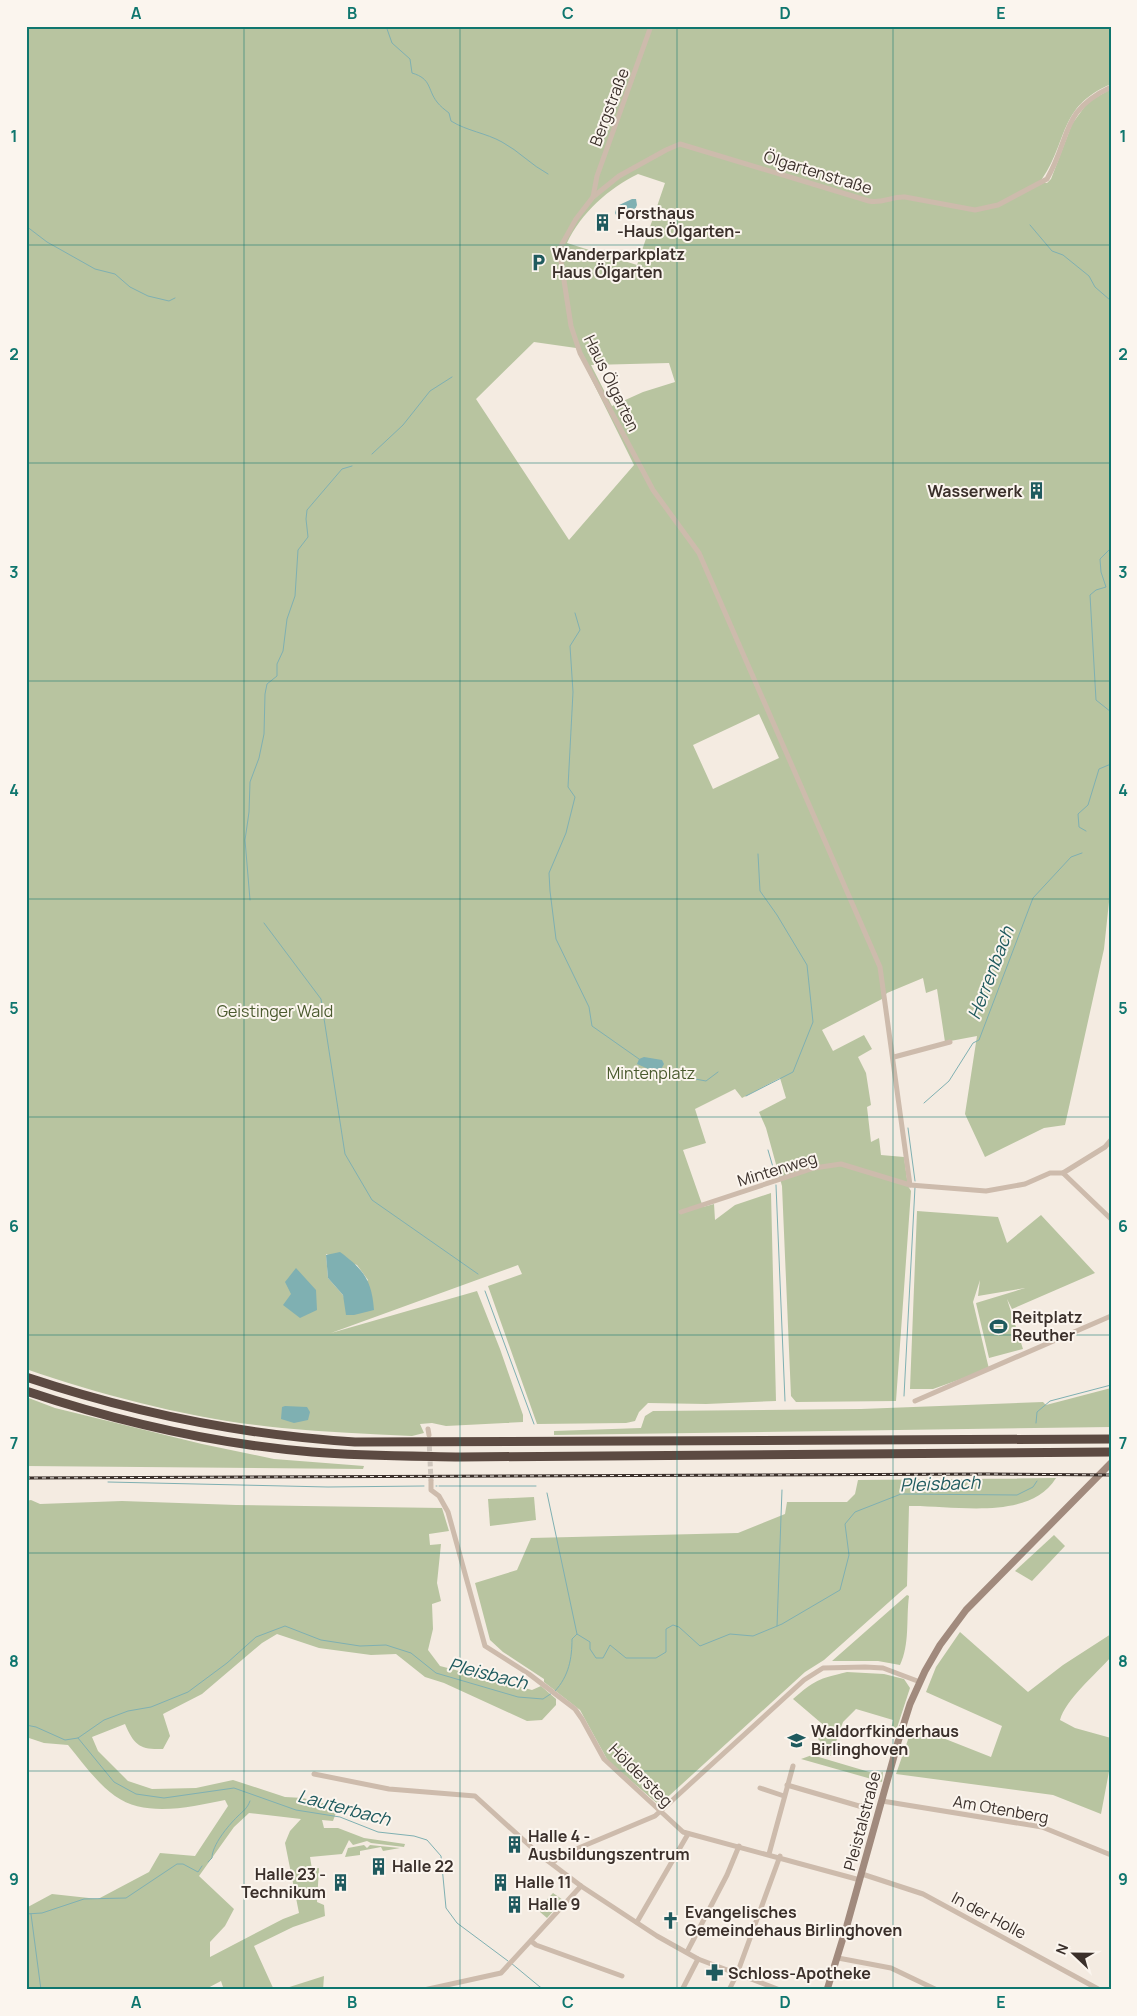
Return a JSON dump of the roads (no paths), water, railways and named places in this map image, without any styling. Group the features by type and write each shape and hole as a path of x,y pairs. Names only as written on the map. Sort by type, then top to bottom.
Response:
{"highway":[{"path":"26,1377 98,1400 185,1421 263,1434 355,1442 1111,1439"},
{"path":"26,1391 94,1412 182,1433 262,1446 356,1455 461,1457 1106,1452"}],"main road":[{"name":"Pleistalstraße","path":"827,1990 838,1958 898,1742 920,1682 940,1645 966,1610 1111,1463"}],"street":[{"name":"Bergstraße","path":"594,197 597,176 651,26"},
{"name":"Ölgartenstraße","path":"594,197 619,176 680,144 868,201 883,202 898,196 964,210 985,209 1048,179 1074,115 1092,96 1111,87"},
{"name":"Haus Ölgarten","path":"594,197 576,218 561,246 561,261 571,326 580,353 652,490 699,554 827,842 880,967 894,1057 910,1185"},
{"path":"894,1057 950,1042"},
{"path":"1111,1140 1105,1147 1063,1173 1111,1219"},
{"name":"Mintenweg","path":"681,1212 814,1168 841,1164 910,1185 986,1192 1025,1184 1050,1173 1063,1173"},
{"path":"915,1401 1111,1316"},
{"name":"Höldersteg","path":"431,1481 431,1490 439,1496 448,1512 482,1641 489,1650 521,1668 579,1713 604,1759 660,1812 688,1834 861,1877"},
{"path":"552,1864 562,1854 655,1816 804,1680 823,1668 883,1668 920,1682"},
{"path":"769,1854 792,1766"},
{"path":"314,1774 389,1789 475,1796 552,1864 581,1886 637,1922 698,1959 780,1990"},
{"path":"787,1785 859,1806 867,1805"},
{"path":"760,1788 784,1796"},
{"name":"Am Otenberg","path":"882,1801 1042,1826 1111,1855"},
{"path":"637,1922 688,1834"},
{"path":"687,1952 727,1875 739,1846"},
{"path":"729,1990 737,1974 780,1856"},
{"name":"In der Holle","path":"861,1877 923,1894 1100,1990"},
{"path":"424,1990 502,1972 581,1886"},
{"path":"531,1941 536,1945 622,1976"},
{"path":"838,1958 891,1968 937,1990"},
{"path":"682,1990 698,1959"}],"water":[{"path":"636,199 637,205 633,214 617,217 615,213 617,206"},
{"path":"644,1057 662,1060 664,1064 660,1071 653,1071 637,1064 639,1059"},
{"path":"340,1252 355,1264 365,1276 371,1291 374,1310 346,1315 343,1295 328,1278 326,1255"},
{"path":"296,1268 316,1290 317,1310 300,1318 283,1305 291,1294 285,1282"},
{"path":"282,1407 307,1407 310,1412 308,1420 294,1423 281,1419"}],"waterway":[{"path":"386,26 392,43 410,59 412,73 426,81 437,102 449,113 451,121 502,142 548,174"},
{"name":"Herrenbach","path":"1030,225 1052,251 1063,255 1089,276 1095,287 1110,300 1111,304"},
{"path":"26,226 47,242 95,269 115,274 130,287 148,296 169,301 175,298"},
{"path":"372,454 403,425 430,391 452,377"},
{"path":"250,900 245,840 249,812 250,782 259,758 264,734 267,684 277,676 277,664 283,651 287,619 295,596 298,550 308,537 307,510 342,469 352,466"},
{"name":"Herrenbach","path":"1111,548 1100,559 1101,572 1106,587 1096,590 1090,595 1096,700 1111,712"},
{"path":"575,613 580,630 570,646 573,692 568,787 575,797 566,833 549,873 556,939 589,1007 592,1026 639,1059"},
{"name":"Herrenbach","path":"1086,831 1079,827 1078,814 1088,805 1099,769 1111,764"},
{"name":"Herrenbach","path":"924,1103 949,1081 973,1043 979,1040 1033,898 1071,857 1082,853"},
{"path":"746,1096 793,1072 813,1022 807,965 760,891 758,854"},
{"path":"264,923 321,999 345,1154 372,1200 478,1274"},
{"path":"679,1076 706,1081 718,1072"},
{"name":"Herrenbach","path":"908,1128 915,1181"},
{"path":"768,1150 775,1174"},
{"path":"776,1185 785,1401"},
{"name":"Herrenbach","path":"904,1396 915,1187"},
{"path":"485,1291 534,1424"},
{"name":"Pleisbach","path":"1036,1423 1037,1412 1050,1401 1111,1385"},
{"name":"Pleisbach","path":"555,1691 567,1673 572,1639 577,1634 590,1642 590,1649 596,1658 603,1658 610,1645 626,1658 656,1658 666,1652 666,1629 673,1625 679,1627 700,1646 730,1634 753,1636 782,1624 840,1590 849,1555 845,1524 855,1512 901,1494 1017,1495 1033,1487 1037,1481"},
{"path":"108,1482 328,1487 424,1486"},
{"path":"439,1486 536,1486"},
{"path":"777,1626 782,1490"},
{"path":"547,1493 577,1634"},
{"name":"Pleisbach","path":"26,1725 36,1727 65,1740 78,1738 104,1720 128,1711 151,1707 188,1692 227,1663 256,1637 285,1626 321,1640 360,1646 386,1645 411,1653 436,1673 518,1697 543,1699 552,1693"},
{"name":"Lauterbach","path":"78,1738 114,1782 136,1794 164,1798 234,1788 296,1810 340,1817 378,1832 414,1836 427,1840 441,1856 446,1908 457,1923 508,1961"},
{"path":"208,1862 212,1858 221,1836 250,1801"},
{"path":"26,1914 42,1913 84,1899 126,1898 177,1864 183,1864 198,1872 202,1866"},
{"path":"31,1914 41,1990"},
{"name":"Lauterbach","path":"511,1963 546,1990"}],"tunnel":[{"path":"429,1439 431,1481"}],"railway":[{"path":"26,1478 1111,1475"}],"place":[{"name":"Forsthaus -Haus Ölgarten-","path":"603,222"},
{"name":"Wanderparkplatz Haus Ölgarten","path":"538,263"},
{"name":"Wasserwerk","path":"1036,491"},
{"name":"Reitplatz Reuther","path":"998,1326"},
{"name":"Waldorfkinderhaus Birlinghoven","path":"797,1740"},
{"name":"Halle 4 - Ausbildungszentrum","path":"514,1845"},
{"name":"Halle 22","path":"378,1866"},
{"name":"Halle 11","path":"501,1882"},
{"name":"Halle 23 - Technikum","path":"340,1883"},
{"name":"Halle 9","path":"514,1904"},
{"name":"Evangelisches Gemeindehaus Birlinghoven","path":"671,1921"},
{"name":"Schloss-Apotheke","path":"714,1973"}],"park label":[{"name":"Geistinger Wald","path":"275,1011"},
{"name":"Mintenplatz","path":"651,1073"}]}
